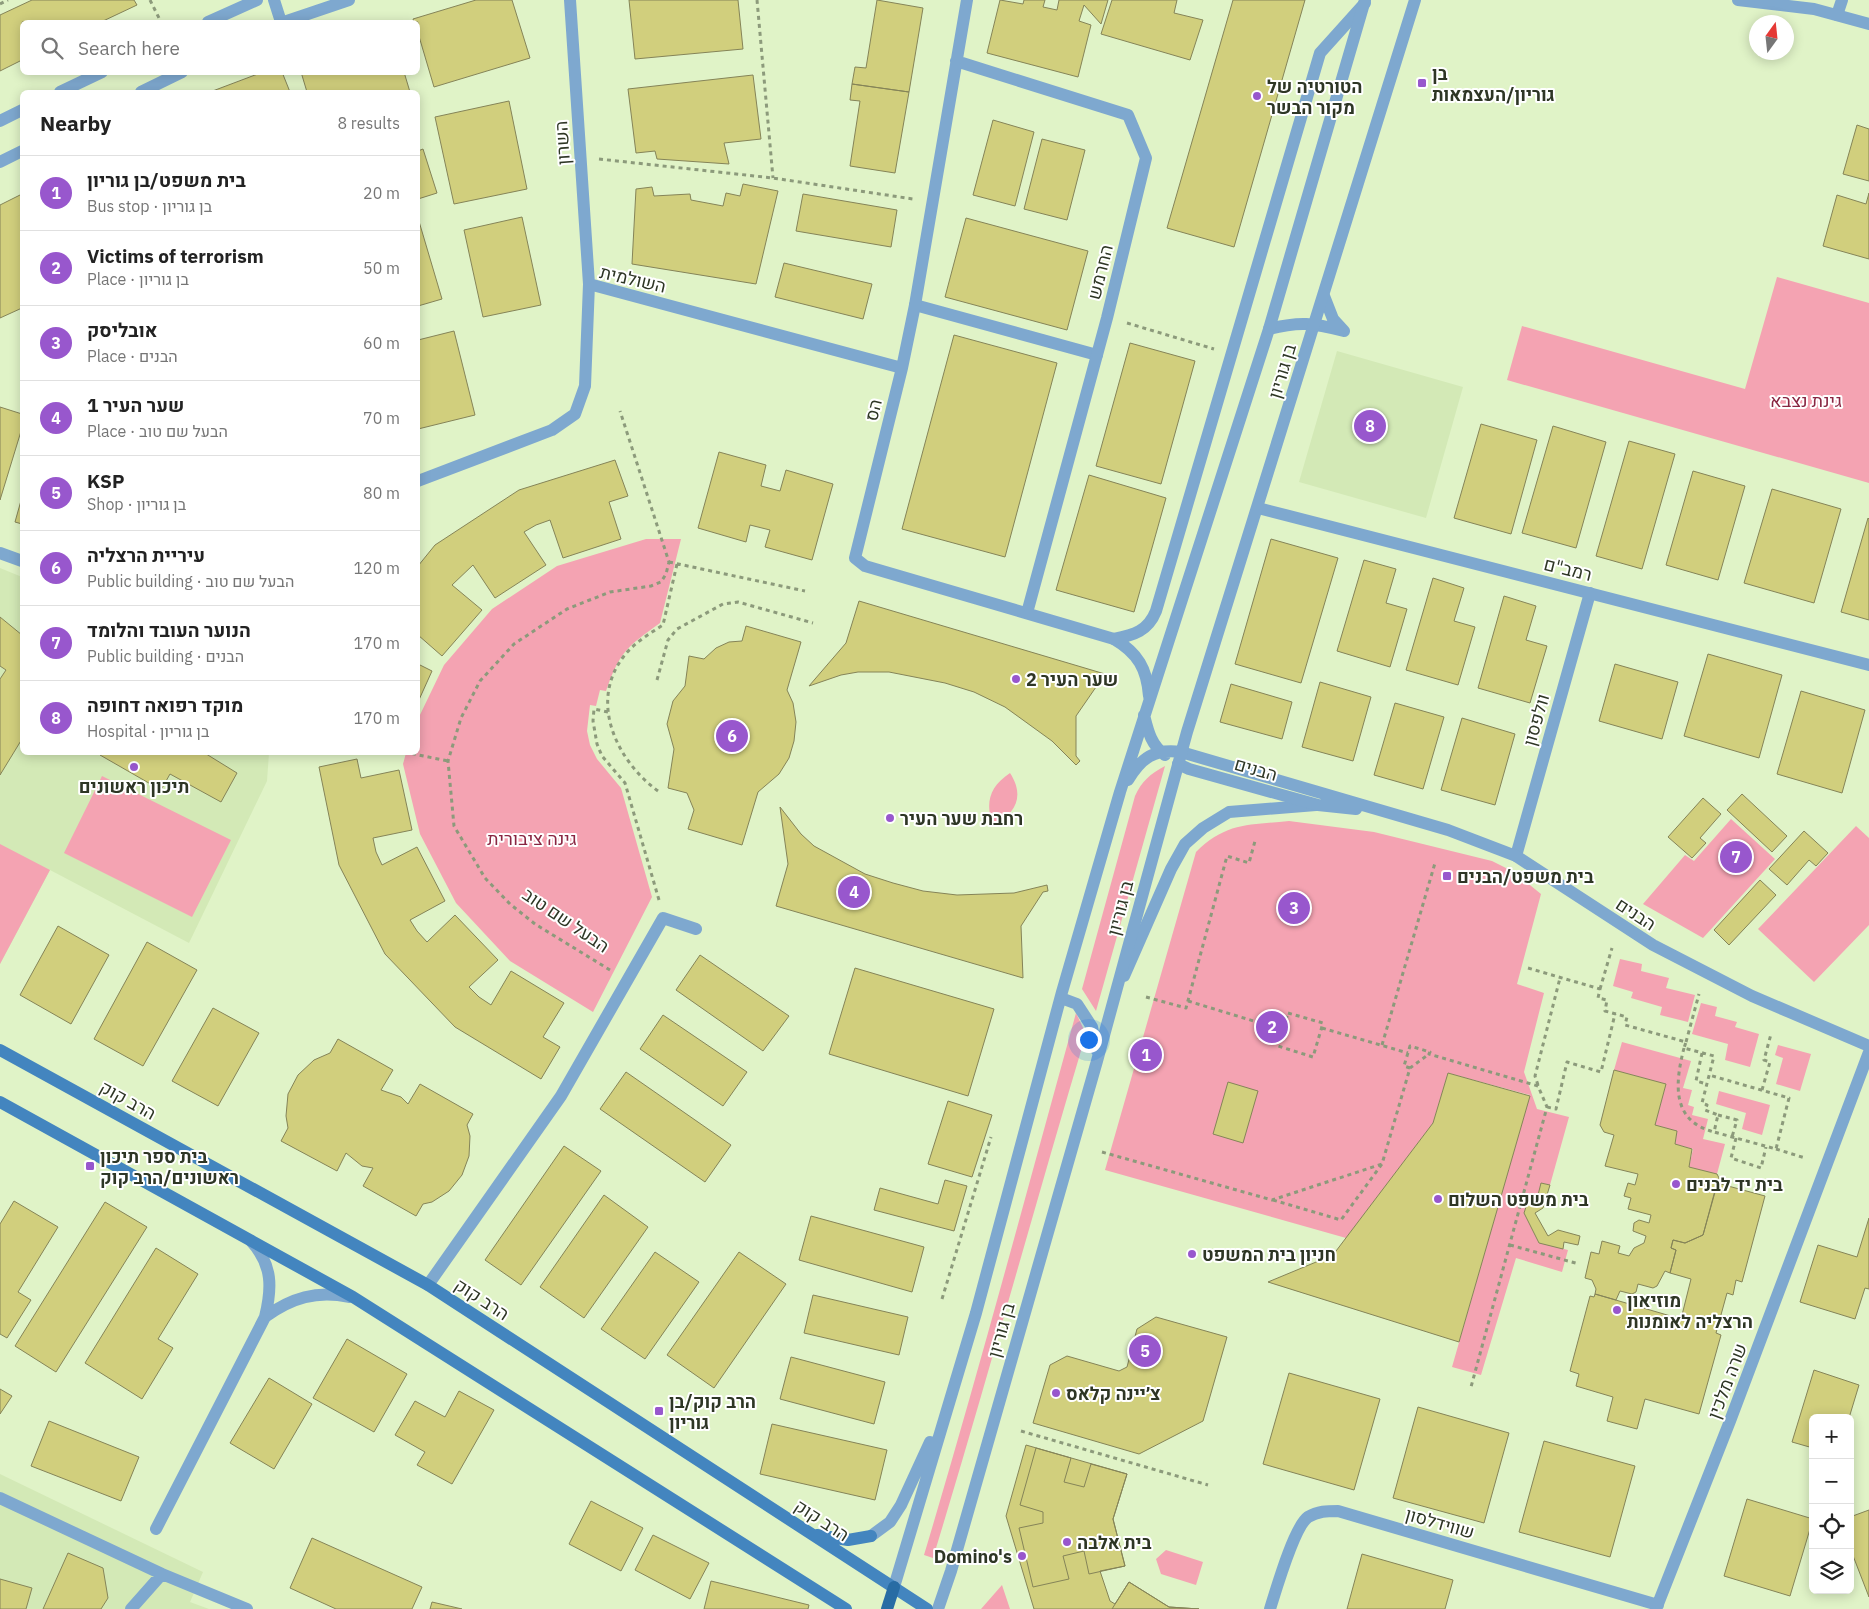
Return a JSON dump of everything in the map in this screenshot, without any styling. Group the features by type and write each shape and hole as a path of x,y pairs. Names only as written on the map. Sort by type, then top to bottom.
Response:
{"main road":[{"name":"הרב קוק","path":"0,1050 428,1285 927,1609"},
{"path":"0,1102 353,1297 846,1609"},
{"path":"811,1534 848,1540 871,1536"},
{"name":"בן גוריון","path":"887,1609 894,1587"}],"street":[{"path":"212,20 257,0"},
{"path":"274,0 282,20"},
{"path":"289,20 349,0"},
{"name":"השרון","path":"570,0 589,284"},
{"name":"הס","path":"967,0 915,305 902,368 855,558 865,566 1114,639"},
{"name":"בן גוריון","path":"938,1609 951,1570 1097,1061 1186,732 1258,508 1416,0"},
{"path":"1738,0 1814,10 1869,24"},
{"path":"1787,0 1814,10"},
{"path":"1837,15 1842,0"},
{"path":"1114,639 1134,636 1152,622 1233,354 1320,53 1365,1"},
{"name":"בן גוריון","path":"894,1587 976,1313 1061,998 1120,792 1149,696 1269,329 1365,1"},
{"name":"החרמש","path":"956,61 1128,116 1146,158 1097,355 1027,613"},
{"path":"64,90 96,75"},
{"path":"145,90 176,75"},
{"path":"0,121 20,111"},
{"path":"0,162 20,151"},
{"name":"השולמית","path":"420,480 552,430 575,414 586,386 589,284 902,368"},
{"path":"1269,329 1292,323 1316,323 1344,331 1333,318 1324,296"},
{"path":"915,305 1097,355"},
{"name":"רמב\"ם","path":"1258,508 1869,665"},
{"path":"0,553 20,560"},
{"name":"וולפסון","path":"1516,856 1590,593"},
{"path":"1114,639 1129,648 1138,660 1147,676 1149,696"},
{"name":"בן גוריון","path":"1144,714 1150,738 1159,751 1179,758"},
{"name":"הבנים","path":"1186,732 1186,744 1193,753 1210,760 1448,830 1516,856 1653,945 1752,996 1869,1046"},
{"name":"בן גוריון","path":"1120,792 1135,768 1159,751"},
{"name":"הבנים","path":"1179,758 1210,760"},
{"name":"הבנים","path":"1179,758 1189,769 1318,805 1386,812"},
{"path":"1113,1001 1171,870 1186,844 1203,828 1229,812 1318,805"},
{"path":"428,1285 561,1096 664,918 696,929"},
{"name":"בן גוריון","path":"1061,998 1077,1004 1092,1027 1097,1061"},
{"name":"שרה מלכין","path":"1657,1607 1730,1422 1869,1052"},
{"path":"156,1528 266,1317 271,1281 265,1259 250,1240"},
{"path":"266,1317 280,1306 310,1295 324,1293 353,1297"},
{"name":"בן גוריון","path":"871,1536 890,1522 900,1505 947,1406"},
{"path":"0,1498 162,1574 247,1609"},
{"name":"שווידלסון","path":"1270,1609 1296,1534 1307,1518 1322,1511 1338,1511 1657,1607"},
{"path":"131,1609 162,1574"}],"path":[{"path":"0,4 8,0"},
{"path":"150,0 160,20"},
{"path":"757,0 773,178"},
{"path":"581,157 773,178 932,202"},
{"path":"1141,327 1233,354"},
{"path":"620,411 669,562 805,591"},
{"name":"הבעל שם טוב","path":"627,981 535,924 510,904 485,878 454,826 448,761 461,718 480,680 514,644 567,610 610,592 651,586 661,582 666,574 669,562"},
{"path":"658,791 645,781 623,754 615,738 608,712 611,685 622,658 642,639 663,625 678,564"},
{"path":"657,680 668,640 677,629 723,604 738,602 813,623"},
{"path":"608,712 594,710 597,744 602,756 625,783 664,918"},
{"path":"419,755 448,761"},
{"path":"1146,997 1186,1008 1227,856 1250,862 1255,841"},
{"path":"1382,1045 1435,863"},
{"path":"1612,948 1598,998 1607,1000 1604,1011 1627,1017 1624,1025 1686,1042"},
{"path":"1528,968 1600,990"},
{"path":"1471,1387 1547,1108 1535,1076 1560,978"},
{"path":"1699,994 1677,1077 1679,1098 1693,1124 1700,1129 1805,1158"},
{"path":"1187,1001 1283,1030"},
{"path":"1288,1013 1323,1023 1313,1057 1278,1046 1283,1030 1288,1013"},
{"path":"1547,1108 1556,1109 1567,1062 1601,1072 1615,1014"},
{"path":"1322,1028 1408,1053"},
{"path":"1762,1090 1770,1062 1764,1060 1771,1034"},
{"path":"1410,1068 1404,1066 1410,1046 1430,1052 1429,1054 1538,1086"},
{"path":"1684,1048 1714,1056 1702,1103 1707,1105 1705,1110 1737,1120 1731,1158 1762,1168 1766,1147"},
{"path":"1702,1053 1696,1081 1707,1084"},
{"path":"1102,1152 1341,1220 1382,1164 1410,1068 1429,1054"},
{"path":"1709,1075 1790,1098 1776,1150"},
{"path":"1714,1132 1718,1115"},
{"path":"942,1299 991,1137"},
{"path":"1272,1200 1382,1164"},
{"path":"1510,1246 1579,1264"},
{"path":"1021,1431 1208,1485"}],"shaded area":[{"path":"1337,351 1463,387 1426,518 1299,482"},
{"name":"תיכון ראשונים","path":"0,568 20,576 20,755 269,755 267,781 189,943 50,870 0,964"},
{"path":"0,1474 203,1572 190,1602 209,1609 0,1609"}],"green space":[{"name":"גינת נצבא","path":"1777,277 1869,303 1869,483 1507,380 1522,326 1745,389"},
{"name":"גינה ציבורית","path":"646,539 681,539 660,623 626,651 616,667 606,691 600,690 596,706 590,705 587,731 590,745 597,759 621,788 652,897 593,1012 510,961 456,903 420,834 403,764 405,755 420,755 420,715 444,665 492,609 557,566"},
{"path":"1165,766 1096,1011 1082,989 1135,796 1147,778"},
{"path":"1010,773 1017,789 1016,803 1001,821 993,826 989,810 991,796 997,784"},
{"path":"102,776 231,840 192,917 64,853"},
{"path":"1731,819 1775,859 1703,938 1643,904 1685,855 1694,861"},
{"path":"1289,821 1374,832 1492,861 1514,872 1541,894 1517,984 1544,993 1524,1072 1537,1109 1569,1117 1550,1185 1541,1183 1537,1199 1527,1204 1524,1213 1539,1243 1568,1250 1562,1272 1516,1258 1481,1375 1452,1367 1530,1095 1448,1073 1433,1123 1346,1238 1105,1170 1196,852 1207,842 1228,830 1250,825"},
{"path":"1856,826 1869,838 1869,925 1814,982 1758,929"},
{"path":"0,844 50,870 0,964"},
{"path":"1620,959 1642,964 1641,971 1669,978 1666,988 1695,995 1688,1022 1660,1015 1662,1007 1631,998 1633,992 1613,986"},
{"path":"1701,1003 1717,1007 1715,1016 1737,1022 1735,1027 1759,1034 1750,1067 1725,1060 1728,1044 1692,1034"},
{"path":"1076,1013 1086,1034 933,1558 924,1555 983,1352"},
{"path":"1622,1042 1691,1061 1683,1088 1692,1090 1688,1105 1694,1107 1692,1115 1708,1119 1703,1139 1725,1144 1717,1174 1689,1167 1693,1149 1675,1144 1677,1131 1655,1125 1666,1084 1614,1070"},
{"path":"1778,1045 1811,1054 1800,1091 1776,1084 1783,1058 1775,1055"},
{"path":"1719,1091 1770,1105 1762,1135 1742,1129 1746,1113 1716,1104"},
{"path":"1166,1550 1203,1562 1196,1585 1161,1574 1156,1559"},
{"path":"1002,1585 1010,1609 981,1609"}],"building":[{"path":"32,0 134,0 137,5 105,20 20,20 20,61 0,71 0,15"},
{"path":"476,0 512,0 530,58 434,87 420,40 420,20 413,19"},
{"path":"629,0 738,0 743,49 635,59"},
{"path":"877,0 923,8 909,92 852,84 855,67 866,68"},
{"path":"1000,0 1023,4 1024,0 1045,0 1043,7 1057,10 1059,0 1108,0 1101,24 1084,5 1079,21 1091,25 1078,77 987,53"},
{"path":"1112,0 1177,0 1174,13 1203,20 1190,60 1101,34"},
{"path":"1233,0 1305,0 1234,247 1167,228"},
{"path":"255,75 283,75 289,90 215,90"},
{"path":"302,75 405,75 409,90 306,90"},
{"path":"753,75 761,139 724,143 729,164 657,159 655,151 636,153 628,89"},
{"path":"852,84 909,92 895,173 850,166 860,101 850,100"},
{"path":"509,101 527,189 454,204 435,117"},
{"path":"993,120 1034,132 1015,206 973,195"},
{"path":"1857,125 1869,129 1869,181 1843,174"},
{"path":"1042,139 1085,150 1067,220 1024,209"},
{"path":"423,149 437,193 420,198 420,150"},
{"path":"743,184 778,191 756,284 632,264 636,189 652,187 654,196 690,194 691,200 723,206 726,193 740,196"},
{"path":"1869,193 1869,259 1823,246 1837,195 1866,204"},
{"path":"803,194 897,210 891,247 796,231"},
{"path":"20,195 20,309 0,318 0,205"},
{"path":"522,217 541,305 483,317 464,230"},
{"path":"966,218 1088,251 1067,330 945,297"},
{"path":"420,225 442,299 420,305"},
{"path":"784,263 872,284 863,319 775,297"},
{"path":"454,331 475,415 420,429 420,340"},
{"path":"954,335 1057,363 1005,557 902,529"},
{"path":"1130,343 1195,361 1161,484 1096,466"},
{"path":"0,407 20,413 20,435 0,500"},
{"path":"1481,424 1537,440 1511,534 1454,518"},
{"path":"1553,426 1606,442 1576,548 1522,533"},
{"path":"1629,441 1675,454 1642,569 1596,556"},
{"path":"719,452 766,465 761,486 780,491 786,470 833,484 812,560 765,547 770,530 750,525 746,542 698,528"},
{"path":"615,460 628,496 609,502 621,539 563,558 550,520 536,525 524,532 546,565 495,598 473,565 452,585 482,610 442,656 420,637 420,564 435,545 519,490"},
{"path":"1693,471 1745,486 1718,580 1666,565"},
{"path":"1089,475 1166,498 1134,612 1056,590"},
{"path":"1772,489 1841,509 1814,603 1744,583"},
{"path":"20,504 20,523 15,522"},
{"path":"1869,519 1869,620 1841,612"},
{"path":"1271,539 1338,558 1301,683 1235,664"},
{"path":"1364,560 1396,569 1386,603 1407,609 1390,667 1337,651"},
{"path":"1433,578 1464,588 1454,621 1475,627 1458,685 1406,670"},
{"path":"1504,596 1536,606 1526,640 1547,646 1530,703 1478,688"},
{"name":"שער העיר 2","path":"859,601 1105,674 1076,716 1076,756 1080,761 1076,765 1052,741 1005,707 974,692 945,683 889,672 858,672 841,675 809,686 846,643"},
{"path":"0,617 20,633 20,742 0,775 0,679 6,670 0,666"},
{"path":"746,626 801,642 787,690 793,703 796,722 794,741 789,758 779,774 758,792 742,845 688,829 694,810 687,793 668,788 674,749 667,724 673,701 685,686 689,656 704,659 716,648 729,642 742,641"},
{"path":"1708,654 1782,675 1759,758 1684,736"},
{"path":"1615,664 1678,682 1662,739 1599,721"},
{"path":"420,665 432,671 420,698"},
{"path":"1320,682 1371,697 1353,761 1302,747"},
{"path":"1231,684 1292,702 1282,739 1220,722"},
{"path":"1801,691 1865,710 1842,793 1777,774"},
{"path":"1395,703 1444,717 1423,789 1374,775"},
{"path":"1462,718 1515,734 1495,805 1441,790"},
{"path":"100,755 208,755 237,773 221,802 170,774 161,790"},
{"path":"357,759 361,778 399,770 412,830 373,838 376,852 382,865 417,847 445,901 410,920 417,931 427,942 455,915 498,960 469,987 491,1005 511,971 564,1003 543,1037 560,1047 541,1079 455,1027 385,954 339,865 319,767"},
{"path":"1742,794 1787,836 1772,852 1727,810"},
{"path":"1703,798 1721,814 1700,838 1706,843 1692,858 1668,837"},
{"path":"780,807 801,834 814,846 865,874 893,883 923,891 957,895 1014,893 1047,885 1048,891 1043,892 1021,926 1023,978 776,906 788,864"},
{"path":"1804,831 1828,853 1816,866 1809,860 1787,885 1769,869"},
{"path":"1760,880 1776,895 1729,945 1714,930"},
{"path":"58,926 109,955 71,1024 20,995"},
{"path":"147,942 197,970 143,1066 94,1039"},
{"path":"700,955 789,1016 763,1051 676,990"},
{"path":"855,968 994,1009 968,1096 829,1054"},
{"path":"213,1008 259,1033 218,1106 172,1081"},
{"path":"663,1015 747,1072 723,1106 640,1049"},
{"path":"338,1039 393,1070 381,1090 401,1097 408,1104 420,1084 473,1114 467,1125 470,1136 469,1156 462,1175 449,1191 432,1202 423,1204 416,1216 363,1186 373,1168 362,1166 346,1153 337,1171 281,1141 288,1128 286,1116 288,1094 298,1075 314,1060 330,1053"},
{"name":"בית יד לבנים","path":"1614,1070 1666,1084 1655,1125 1677,1131 1675,1144 1692,1149 1689,1167 1717,1174 1719,1178 1703,1235 1685,1243 1673,1240 1671,1248 1676,1250 1670,1273 1665,1271 1657,1286 1653,1288 1638,1284 1636,1292 1632,1294 1620,1291 1616,1300 1595,1294 1596,1289 1592,1280 1585,1278 1591,1252 1599,1254 1602,1241 1620,1246 1618,1253 1629,1256 1634,1248 1644,1243 1646,1236 1633,1231 1634,1223 1639,1220 1649,1223 1651,1215 1628,1209 1631,1198 1624,1196 1628,1183 1635,1185 1638,1174 1605,1166 1614,1135 1604,1132 1600,1125"},
{"path":"626,1072 731,1145 705,1182 600,1109"},
{"name":"בית משפט השלום","path":"1448,1073 1530,1096 1459,1342 1268,1282 1333,1255 1433,1123"},
{"path":"1228,1082 1258,1091 1243,1143 1213,1134"},
{"path":"948,1101 992,1115 972,1177 928,1164"},
{"path":"564,1146 601,1171 521,1285 485,1260"},
{"path":"945,1180 967,1186 954,1231 874,1210 880,1188 938,1204"},
{"path":"1541,1183 1550,1185 1543,1208 1535,1213 1548,1236 1558,1230 1580,1236 1578,1245 1564,1242 1563,1249 1539,1243 1524,1213 1527,1204 1537,1199"},
{"name":"מוזיאון הרצליה לאומנות","path":"1717,1183 1765,1196 1742,1282 1736,1280 1733,1295 1727,1293 1716,1333 1721,1335 1699,1414 1645,1399 1637,1429 1607,1421 1613,1397 1576,1386 1579,1374 1570,1371 1590,1296 1594,1297 1595,1294 1681,1319 1691,1279 1670,1273 1676,1250 1671,1248 1673,1240 1685,1243 1703,1235"},
{"path":"604,1195 648,1227 584,1318 540,1287"},
{"path":"14,1201 58,1227 18,1292 31,1300 7,1338 0,1334 0,1224"},
{"path":"105,1202 147,1227 56,1372 15,1346"},
{"path":"811,1216 924,1247 912,1292 799,1260"},
{"path":"1869,1218 1869,1289 1865,1288 1855,1319 1800,1302 1818,1245 1857,1257"},
{"path":"156,1248 198,1274 158,1339 173,1348 142,1399 85,1363"},
{"path":"655,1252 699,1282 645,1359 601,1329"},
{"path":"739,1252 786,1284 714,1388 667,1355"},
{"path":"813,1295 908,1317 899,1355 804,1333"},
{"path":"1156,1317 1227,1337 1203,1421 1139,1454 1033,1423 1050,1365 1067,1356 1119,1371 1127,1367 1137,1329"},
{"path":"347,1339 407,1374 374,1432 313,1398"},
{"path":"791,1357 885,1382 874,1424 780,1399"},
{"path":"1814,1370 1859,1385 1850,1414 1809,1414 1809,1447 1792,1442"},
{"path":"1289,1373 1380,1399 1354,1490 1263,1464"},
{"path":"269,1378 312,1404 274,1469 230,1443"},
{"path":"0,1389 12,1396 0,1414"},
{"path":"459,1391 494,1410 452,1484 417,1465 425,1452 395,1435 415,1401 445,1417"},
{"path":"1418,1407 1509,1433 1484,1523 1393,1498"},
{"path":"49,1421 139,1457 121,1501 31,1466"},
{"path":"772,1424 887,1450 875,1500 760,1474"},
{"path":"1544,1441 1635,1466 1610,1557 1519,1532"},
{"name":"בית אלבה","path":"1026,1445 1127,1474 1113,1519 1125,1566 1100,1571 1110,1601 1115,1604 1129,1582 1169,1607 1199,1609 1034,1609 1006,1516"},
{"name":"בית אלבה","path":"1036,1448 1071,1458 1064,1482 1084,1487 1091,1464 1127,1474 1113,1519 1125,1566 1089,1574 1084,1551 1063,1556 1069,1579 1033,1587 1019,1528 1043,1523 1043,1512 1020,1505"},
{"path":"1747,1499 1809,1518 1809,1532 1790,1596 1724,1576"},
{"path":"591,1501 643,1528 621,1571 569,1544"},
{"path":"1869,1510 1869,1597 1854,1558 1854,1516"},
{"path":"653,1535 709,1563 690,1599 635,1570"},
{"path":"312,1538 422,1587 412,1609 336,1609 290,1588"},
{"path":"68,1553 103,1568 108,1598 101,1609 43,1609"},
{"path":"1362,1554 1453,1580 1445,1609 1347,1609"},
{"path":"0,1579 32,1588 26,1609 0,1609"},
{"path":"711,1581 809,1605 808,1609 704,1609"},
{"path":"1129,1582 1169,1607 1199,1609 1112,1609"},
{"path":"432,1602 462,1609 430,1609"}],"place":[{"name":"בן גוריון/העצמאות","path":"1422,83"},
{"name":"הטורטיה של מקור הבשר","path":"1257,96"},
{"name":"מוקד רפואה דחופה","path":"1370,426"},
{"name":"שער העיר 2","path":"1016,679"},
{"name":"עיריית הרצליה","path":"732,736"},
{"name":"תיכון ראשונים","path":"134,767"},
{"name":"רחבת שער העיר","path":"890,818"},
{"name":"הנוער העובד והלומד","path":"1736,857"},
{"name":"בית משפט/הבנים","path":"1447,876"},
{"name":"שער העיר 1","path":"854,892"},
{"name":"אובליסק","path":"1294,908"},
{"name":"Victims of terrorism","path":"1272,1027"},
{"name":"בית משפט/בן גוריון","path":"1146,1055"},
{"name":"בית ספר תיכון ראשונים/הרב קוק","path":"90,1166"},
{"name":"בית יד לבנים","path":"1676,1184"},
{"name":"בית משפט השלום","path":"1438,1199"},
{"name":"חניון בית המשפט","path":"1192,1254"},
{"name":"מוזיאון הרצליה לאומנות","path":"1617,1310"},
{"name":"KSP","path":"1145,1351"},
{"name":"צ׳יינה קלאס","path":"1056,1393"},
{"name":"הרב קוק/בן גוריון","path":"659,1411"},
{"name":"בית אלבה","path":"1067,1542"},
{"name":"Domino's","path":"1022,1556"}]}
